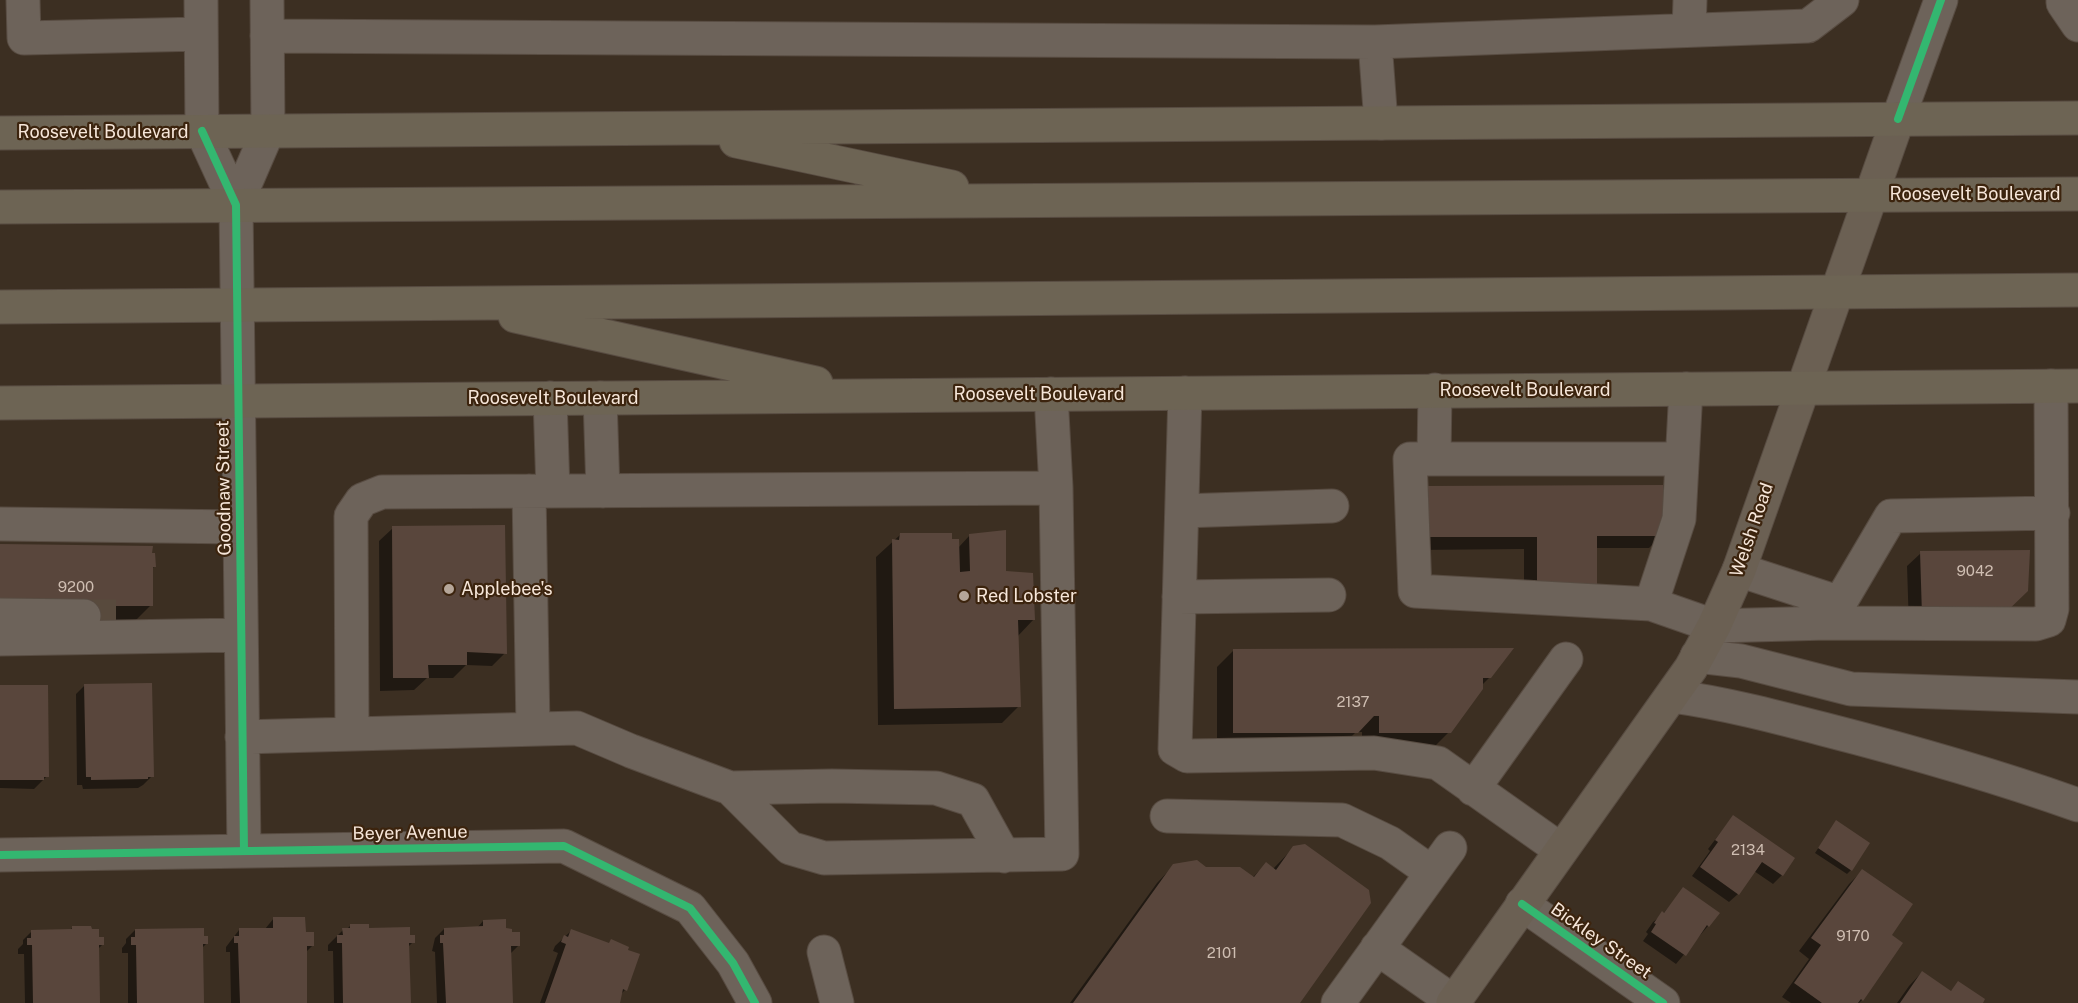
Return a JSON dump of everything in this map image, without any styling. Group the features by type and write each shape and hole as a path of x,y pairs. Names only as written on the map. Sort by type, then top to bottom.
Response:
{"highway":[{"name":"Roosevelt Boulevard","path":"0,133 2078,118"},
{"path":"677,128 1013,200"},
{"name":"Roosevelt Boulevard","path":"0,207 2078,194"},
{"path":"0,307 2078,290"},
{"path":"458,303 873,396"},
{"name":"Roosevelt Boulevard","path":"0,403 2065,386"}],"main road":[{"name":"Welsh Road","path":"1454,1002 1671,696 1714,626 1739,570 1898,119"}],"street":[{"path":"23,0 24,38 201,33"},
{"path":"201,0 202,131"},
{"path":"267,0 268,131"},
{"path":"267,36 1375,42 1689,15 1808,26 1842,0"},
{"name":"Welsh Road","path":"1898,119 1941,0"},
{"path":"2063,0 2078,25"},
{"path":"1375,42 1381,123"},
{"name":"Goodnaw Street","path":"202,131 236,205"},
{"name":"Goodnaw Street","path":"244,851 236,205 268,131"},
{"path":"1682,459 1410,459 1415,591 1651,604 1714,626 1834,613 2036,624 2049,620 2053,591 2053,513 2065,386"},
{"path":"1651,604 1679,519 1686,389"},
{"path":"1434,459 1435,390"},
{"path":"1185,393 1174,749 1187,756 1374,753 1438,763 1561,850"},
{"path":"730,788 790,848 824,858 1062,854 1056,488 1051,394"},
{"path":"533,729 541,491 550,398"},
{"path":"600,398 603,491"},
{"path":"352,734 351,516 362,500 382,492 1056,488"},
{"path":"1182,511 1332,506"},
{"path":"1834,613 1891,516 2053,513"},
{"path":"0,524 240,526"},
{"path":"1739,570 1834,613"},
{"path":"1179,597 1329,595"},
{"path":"0,615 84,616"},
{"path":"116,616 241,627"},
{"path":"0,639 241,627"},
{"path":"1697,656 1741,661 1851,689 2078,697"},
{"path":"1473,789 1566,660"},
{"path":"1842,734 1851,689"},
{"path":"1671,696 1713,701 1842,734 2002,778 2078,805"},
{"path":"242,737 577,728 730,788 832,786 936,788 973,800 1004,856"},
{"path":"1167,816 1342,820 1390,843 1441,860 1338,1003"},
{"name":"Beyer Avenue","path":"0,855 564,846 690,908 733,963 755,1003"},
{"name":"Bickley Street","path":"1522,904 1663,1003"},
{"path":"1377,948 1454,1002"},
{"path":"824,952 837,1003"}],"building":[{"path":"1663,485 1664,536 1597,536 1597,586 1537,586 1537,537 1429,537 1428,486"},
{"name":"Applebee's","path":"505,525 507,654 467,652 467,665 428,665 429,678 393,678 392,526"},
{"name":"Red Lobster","path":"1006,530 1006,571 1033,573 1035,620 1018,620 1021,707 894,709 892,539 899,540 900,533 952,533 952,539 959,539 960,572 970,571 969,534"},
{"path":"0,544 153,546 152,553 155,553 156,567 153,567 153,606 116,606 116,626 0,607"},
{"path":"2030,550 2028,591 2003,615 1922,615 1920,551"},
{"path":"1514,648 1491,678 1483,678 1483,689 1451,733 1379,733 1379,716 1374,716 1358,733 1233,733 1233,649"},
{"path":"152,683 154,777 91,780 91,777 86,777 84,684"},
{"path":"0,685 48,685 49,777 44,777 44,780 0,780"},
{"path":"1733,815 1795,858 1783,876 1762,862 1739,895 1700,867 1718,842 1715,840"},
{"path":"1836,820 1870,843 1852,871 1818,848"},
{"path":"1305,844 1369,890 1371,903 1300,1003 1073,1003 1173,864 1197,860 1206,867 1240,867 1254,877 1266,862 1276,870 1293,846"},
{"path":"1862,869 1913,904 1892,935 1903,943 1863,1001 1861,999 1858,1003 1822,1003 1794,983 1821,945 1811,938"},
{"path":"1683,887 1720,913 1709,927 1707,925 1686,956 1651,932 1662,911 1664,913"},
{"path":"273,917 305,917 306,932 314,932 314,946 307,946 307,1003 240,1003 238,943 234,943 234,936 239,936 239,928 273,928"},
{"path":"506,919 506,928 512,929 512,932 520,932 520,946 511,946 513,1003 446,1003 443,943 440,943 440,935 444,935 444,928 483,926 483,920"},
{"path":"350,924 369,924 369,928 410,927 410,935 415,935 415,943 409,943 411,1003 343,1003 342,943 337,943 337,935 343,935 342,928 350,928"},
{"path":"72,926 91,926 92,929 99,929 99,937 104,937 104,945 99,945 100,1003 33,1003 32,945 27,945 27,938 31,938 31,930 72,929"},
{"path":"204,928 204,936 208,936 208,944 203,944 204,1003 137,1003 136,945 131,945 131,937 135,937 135,929"},
{"path":"571,929 609,943 611,939 629,947 628,950 640,954 627,991 623,989 620,1003 545,1003 566,944 561,942 564,935 568,937"},
{"path":"1922,971 1951,991 1958,981 1985,999 1983,1003 1900,1003"}],"tunnel":[{"path":"84,616 116,616"}],"cycle path":[{"path":"1898,119 1941,0"},
{"path":"202,131 236,205 244,851"},
{"path":"0,855 564,846 690,908 733,963 755,1003"},
{"path":"1522,904 1663,1003"}],"place":[{"name":"Applebee's","path":"449,589"},
{"name":"Red Lobster","path":"964,596"}]}
